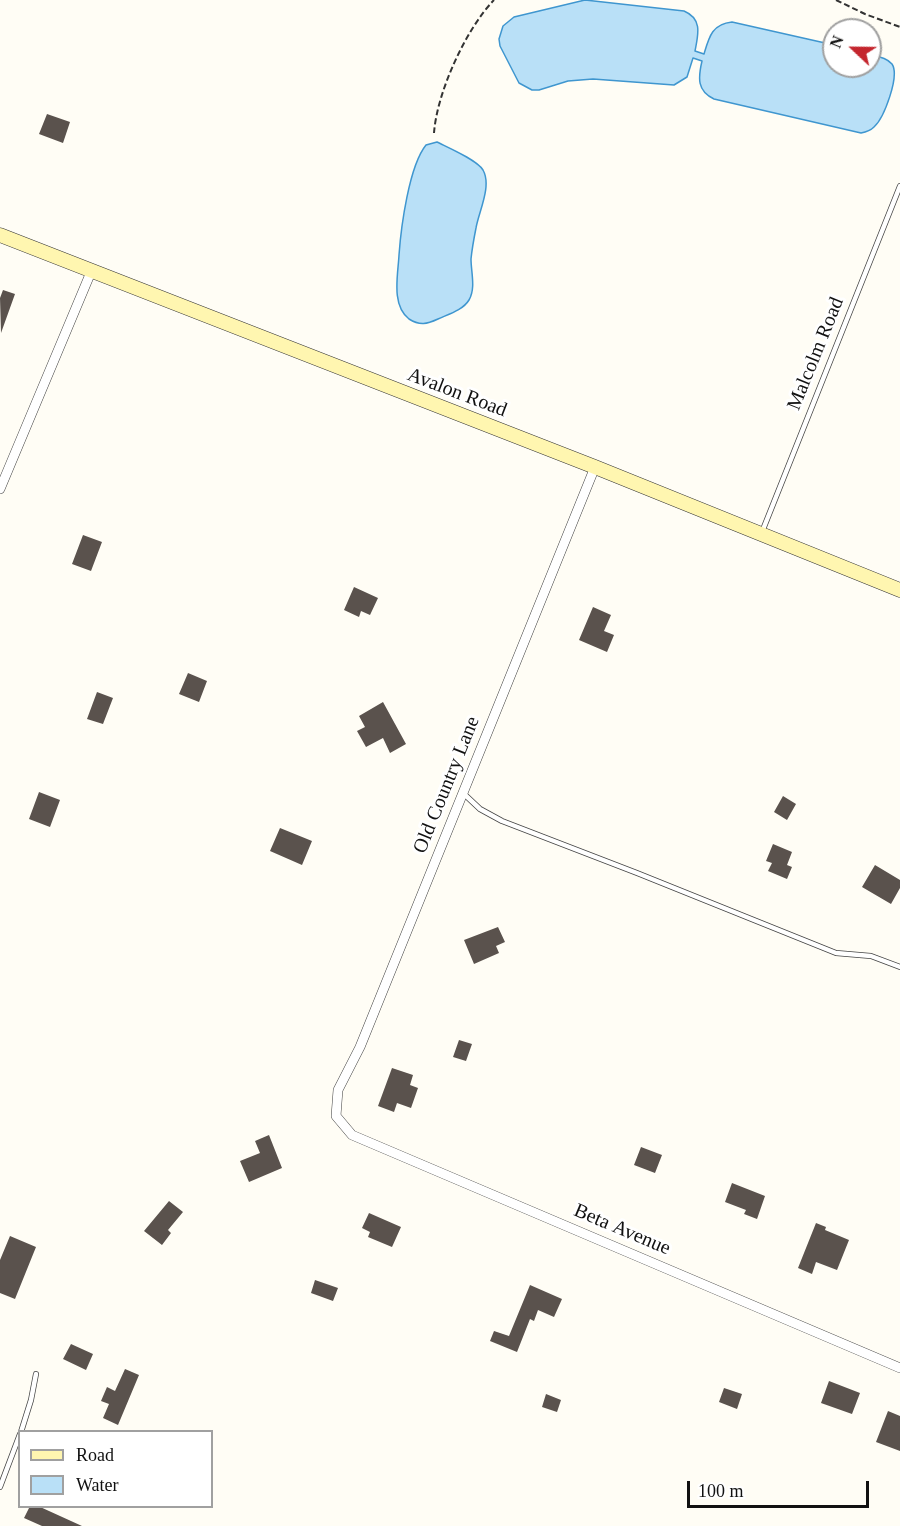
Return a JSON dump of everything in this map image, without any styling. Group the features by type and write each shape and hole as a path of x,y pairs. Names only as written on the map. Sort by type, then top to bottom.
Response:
{"main road":[{"name":"Avalon Road","path":"0,235 595,467 900,590"}],"street":[{"path":"0,489 91,272"},
{"name":"Old Country Lane","path":"336,1116 339,1090 360,1047 595,467"},
{"name":"Beta Avenue","path":"336,1116 352,1135 900,1368"}],"lane":[{"name":"Malcolm Road","path":"761,534 900,186"},
{"path":"463,793 480,809 502,821 836,953 871,956 900,967"},
{"path":"21,1430 31,1400 36,1374"},
{"path":"0,1487 18,1438"}],"path":[{"path":"434,133 436,114 442,94 463,47 481,14 494,0"},
{"path":"836,0 900,27"}],"water":[{"path":"585,0 684,11 690,14 697,23 695,51 704,54 712,32 720,25 732,22 822,42 822,78 882,78 882,58 892,64 894,78 890,97 878,122 871,129 861,133 714,99 704,92 700,83 702,61 693,58 687,77 674,85 593,79 568,81 532,90 519,83 500,46 499,39 503,26 514,17"},
{"path":"437,142 480,166 485,176 486,191 472,247 473,285 469,300 455,311 424,324 409,319 403,313 398,298 397,280 404,213 415,167 426,145"}],"building":[{"path":"47,114 70,122 63,143 39,134"},
{"path":"3,290 15,294 1,333 0,298"},
{"path":"83,535 102,542 91,571 72,564"},
{"path":"354,587 378,598 370,615 361,611 359,617 344,610"},
{"path":"593,607 611,615 604,631 614,635 607,652 579,640"},
{"path":"188,673 207,681 199,702 179,694"},
{"path":"97,692 113,698 103,724 87,719"},
{"path":"383,702 406,744 390,753 383,738 366,747 357,731 365,727 359,716"},
{"path":"39,792 60,800 50,827 29,819"},
{"path":"783,796 796,804 787,820 774,812"},
{"path":"280,828 312,841 302,865 270,851"},
{"path":"773,844 792,852 787,865 792,867 787,879 768,871 772,863 766,861"},
{"path":"875,865 900,880 900,888 891,904 862,887"},
{"path":"498,927 505,942 496,946 499,953 474,964 464,940"},
{"path":"459,1040 472,1044 466,1061 453,1057"},
{"path":"392,1068 413,1075 410,1085 418,1088 411,1108 397,1103 394,1112 378,1106"},
{"path":"269,1135 282,1168 249,1182 240,1161 260,1153 255,1141"},
{"path":"641,1147 662,1155 655,1173 634,1165"},
{"path":"732,1183 765,1196 757,1219 744,1214 746,1210 725,1202"},
{"path":"169,1201 183,1212 168,1230 171,1233 162,1245 144,1231"},
{"path":"369,1213 401,1227 392,1247 368,1237 370,1232 362,1228"},
{"path":"816,1223 826,1227 825,1230 849,1240 837,1270 816,1262 812,1274 798,1268"},
{"path":"10,1236 36,1247 15,1299 0,1293 0,1260"},
{"path":"315,1280 338,1288 333,1301 311,1293"},
{"path":"530,1285 562,1299 554,1317 538,1310 534,1321 530,1319 517,1352 490,1341 494,1331 509,1336"},
{"path":"71,1344 93,1354 86,1370 63,1359"},
{"path":"125,1369 139,1375 118,1425 103,1418 109,1404 101,1401 107,1387 115,1391"},
{"path":"829,1381 860,1393 852,1414 821,1403"},
{"path":"724,1388 742,1394 737,1409 719,1402"},
{"path":"546,1394 561,1400 557,1412 542,1407"},
{"path":"888,1411 900,1416 900,1451 876,1442"},
{"path":"29,1508 42,1508 82,1526 42,1526 24,1518"}]}
